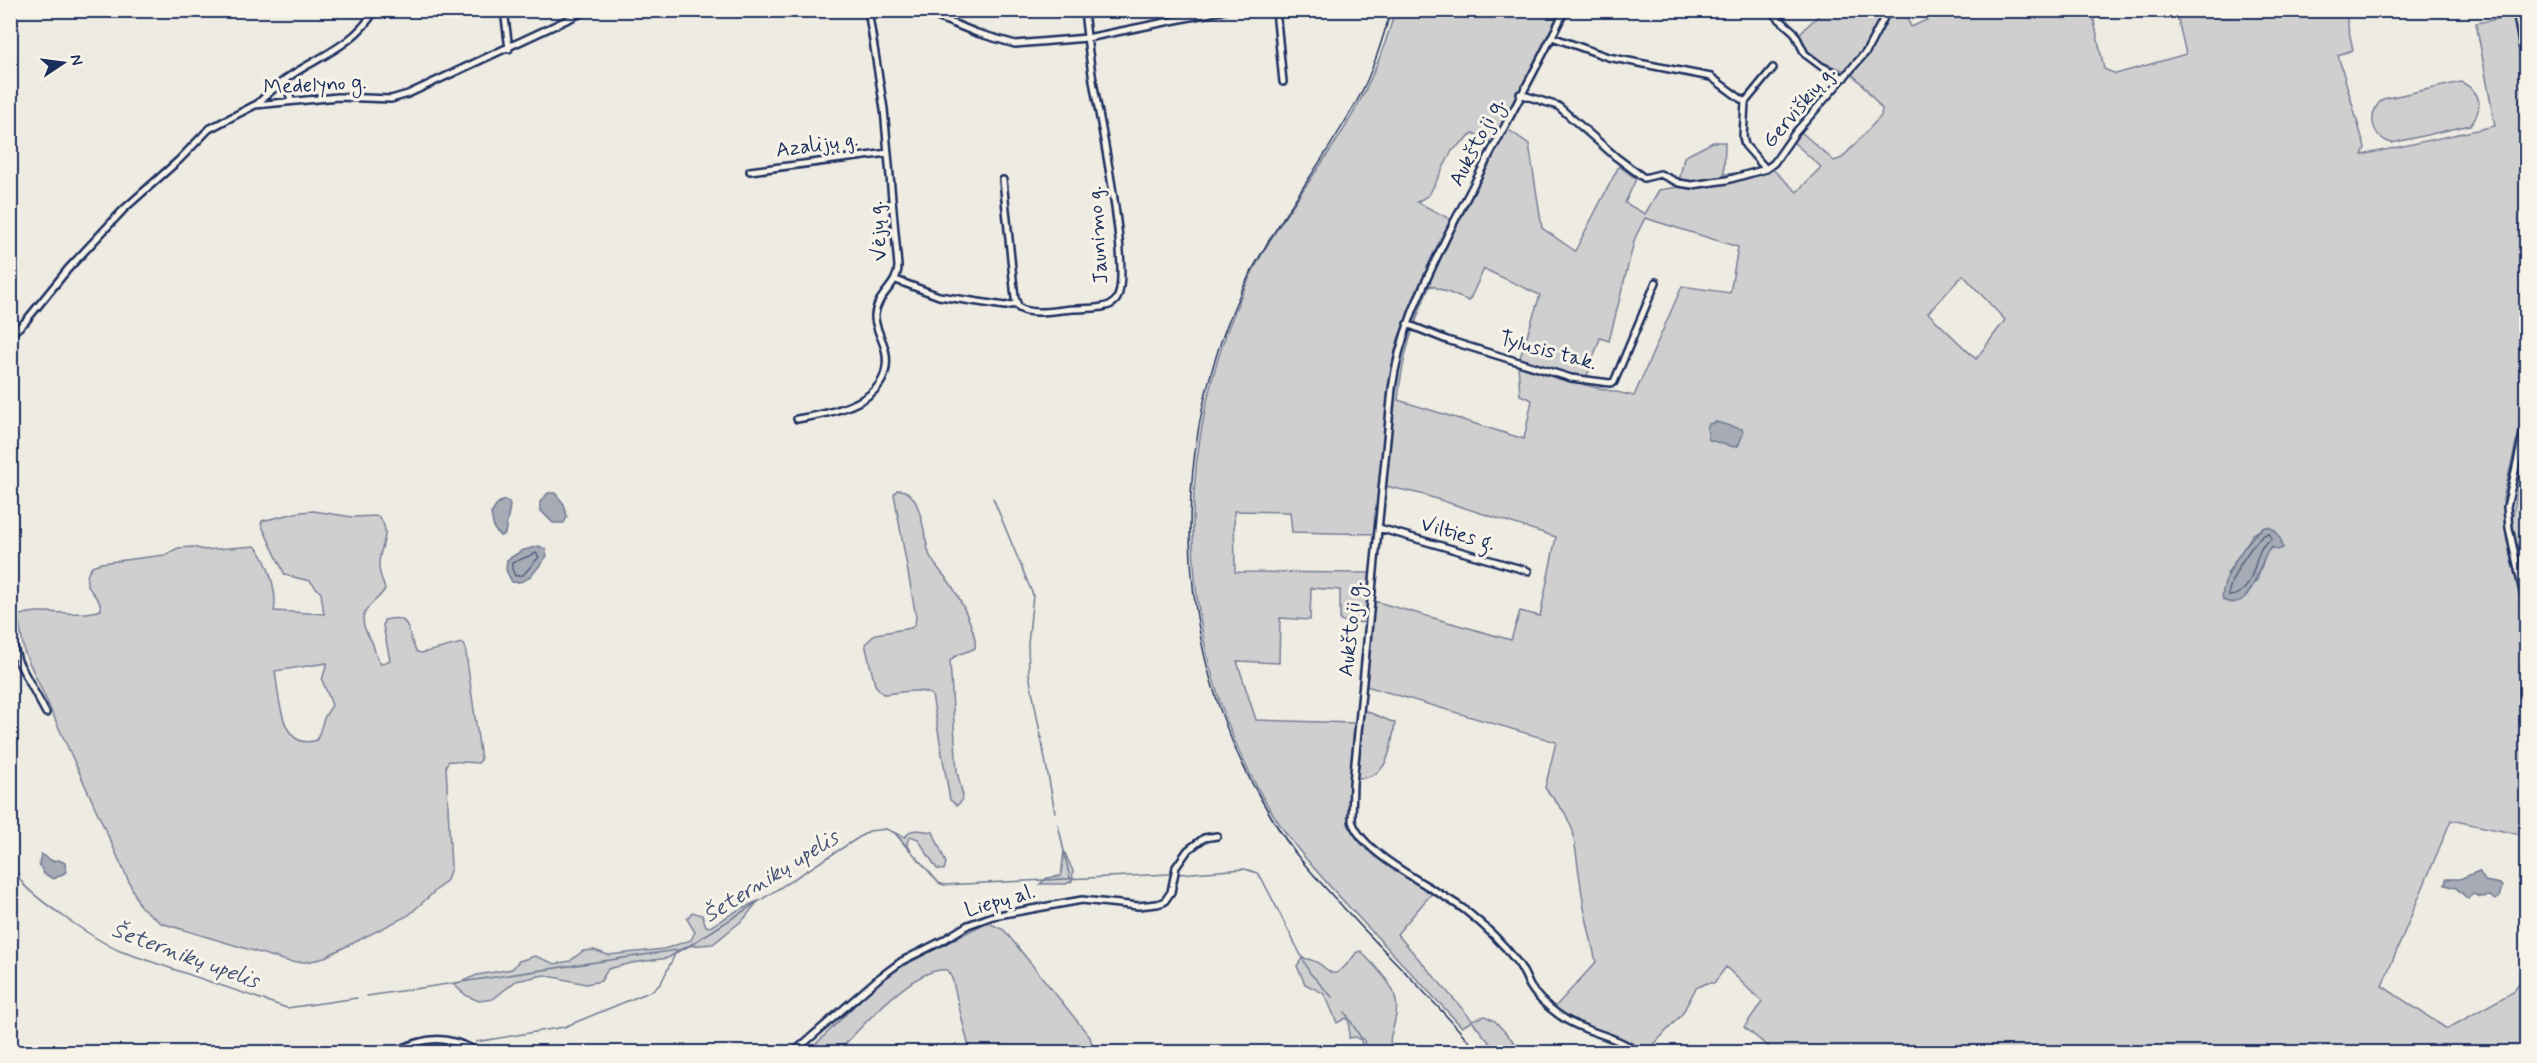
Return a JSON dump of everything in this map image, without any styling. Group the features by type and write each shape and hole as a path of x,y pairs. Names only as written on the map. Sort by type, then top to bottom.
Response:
{"street":[{"path":"255,105 285,80 348,40 366,24 375,10"},
{"path":"504,10 509,49"},
{"path":"569,10 570,19"},
{"name":"Medelyno g.","path":"10,335 25,322 68,269 124,209 179,160 209,129 255,105 338,97 391,99 408,94 509,49 588,10"},
{"name":"Vėjų g.","path":"797,419 851,406 867,396 879,384 885,369 886,355 876,325 876,308 882,295 897,280 898,266 884,109 870,37 868,10"},
{"path":"920,10 977,33 1015,44 1087,38 1225,10"},
{"name":"Jaunimo g.","path":"1016,304 1024,311 1033,312 1102,306 1114,303 1119,296 1121,265 1084,10"},
{"path":"1276,10 1283,82"},
{"name":"Aukštoji g.","path":"1565,10 1454,224 1407,324 1394,372 1353,783 1352,815 1353,826 1360,836 1390,862 1480,922 1519,964 1534,993 1559,1015 1580,1028 1626,1044 1637,1053"},
{"path":"1769,10 1794,33 1805,54 1821,66 1844,78"},
{"name":"Gerviškių g.","path":"1520,94 1558,106 1616,157 1644,178 1664,174 1679,183 1692,185 1727,180 1766,169 1774,163 1795,133 1866,52 1888,10"},
{"path":"2516,10 2526,65"},
{"path":"1552,37 1608,57 1712,77 1745,102"},
{"path":"1766,169 1745,146 1743,137 1745,102 1773,68"},
{"path":"285,80 291,100"},
{"name":"Azalijų g.","path":"750,171 888,153"},
{"path":"897,280 939,296 996,305 1016,304 1003,180"},
{"name":"Tylusis tak.","path":"1407,324 1447,340 1571,378 1610,383 1614,382 1656,282"},
{"path":"2526,422 2507,507 2526,606"},
{"name":"Vilties g.","path":"1378,528 1528,571"},
{"path":"10,632 18,661 46,713"},
{"name":"Liepų al.","path":"794,1053 879,978 902,961 968,925 993,916 1082,900 1138,906 1164,902 1171,892 1176,867 1188,850 1204,838 1217,836"},
{"path":"394,1053 422,1042 441,1038 458,1042 478,1053"}],"shaded area":[{"path":"2046,10 2048,16 2062,11 2092,11 2104,69 2116,74 2186,54 2176,11 2345,11 2353,50 2338,55 2365,148 2362,155 2495,126 2476,23 2514,16 2526,78 2526,400 2503,499 2506,538 2526,618 2526,836 2451,820 2382,986 2447,1029 2513,992 2526,972 2526,1052 1775,1052 1744,1027 1762,1002 1726,967 1714,983 1707,983 1696,988 1682,1014 1647,1052 1640,1052 1628,1042 1591,1029 1554,1008 1596,962 1584,908 1573,831 1565,813 1545,788 1556,742 1366,686 1374,601 1511,640 1520,611 1540,616 1556,537 1421,494 1385,486 1398,363 1406,336 1441,256 1506,128 1529,144 1542,228 1575,251 1619,166 1636,179 1625,203 1645,214 1659,190 1678,187 1684,157 1713,142 1725,142 1724,174 1752,171 1767,164 1797,192 1821,167 1792,141 1800,131 1834,161 1842,158 1881,116 1882,109 1855,77 1805,51 1799,34 1823,11 1879,11 1886,19 1893,11 1904,11 1911,27 1938,15 1936,11","holes":["1645,218 1738,247 1730,293 1682,286 1634,396 1584,385 1600,338 1609,341 1635,238","1484,269 1540,295 1518,364 1520,395 1532,400 1524,439 1398,400 1409,341 1430,285 1469,301","1963,275 2005,320 1976,359 1928,313","2265,527 2275,547 2267,551 2257,580 2247,594 2227,574 2253,534"]},
{"path":"1395,11 1561,11 1493,143 1473,133 1452,151 1429,195 1417,202 1452,220 1398,339 1392,366 1375,534 1292,532 1290,512 1234,511 1235,572 1371,573 1367,623 1340,621 1340,590 1311,588 1310,620 1280,618 1279,663 1237,661 1256,720 1355,723 1349,819 1354,830 1362,841 1384,861 1433,892 1397,934 1472,1020 1485,1016 1495,1021 1523,1052 1497,1052 1472,1021 1462,1027 1334,890 1287,835 1249,772 1221,704 1202,633 1194,559 1195,485 1205,412 1224,341 1261,255 1339,137 1365,92 1385,44"},
{"path":"2461,82 2473,91 2479,101 2477,113 2470,125 2392,143 2385,140 2375,130 2373,117 2378,104 2383,99"},
{"path":"2526,444 2526,595 2512,520"},
{"path":"897,490 906,491 917,505 930,556 958,596 971,624 975,641 975,648 955,656 950,661 957,772 963,796 957,805 950,800 932,695 921,691 883,694 875,685 865,644 876,634 911,628 915,624 916,617 894,494"},
{"path":"314,511 352,517 378,516 383,522 385,534 379,566 385,589 363,616 363,622 376,656 381,664 390,660 383,626 384,620 394,618 405,622 417,652 422,653 462,643 465,646 481,760 478,763 449,761 446,765 451,868 447,880 409,915 321,959 290,962 161,923 140,906 24,651 18,616 38,612 80,613 101,610 87,580 92,566 101,563 165,555 178,548 193,547 204,550 255,546 264,559 271,577 275,596 274,611 324,614 321,593 310,581 285,575 261,524 262,521","holes":["327,663 322,680 332,705 324,718 317,740 305,742 295,738 284,719 275,671"]},
{"path":"1363,710 1395,723 1390,752 1382,768 1375,774 1356,778"},
{"path":"911,831 933,832 946,863 944,870 937,869 918,839 909,838 907,843 911,851 895,833 905,837"},
{"path":"1064,851 1073,871 1072,881 1066,884 1040,884 1047,878 1061,876"},
{"path":"758,901 744,919 713,944 687,946 668,958 608,969 601,981 586,984 544,975 516,981 493,999 479,1001 467,996 454,985 477,975 512,969 519,961 535,956 555,964 570,961 583,951 594,950 608,955 664,949 691,940 695,932 687,919 692,912 702,915 706,926 710,927"},
{"path":"987,922 1004,930 1090,1037 1094,1052 970,1052 952,978 947,970 934,971 919,977 888,1000 838,1052 808,1052 884,976"},
{"path":"1361,951 1388,982 1396,999 1397,1009 1390,1038 1392,1052 1363,1052 1361,1040 1355,1037 1349,1038 1349,1022 1346,1018 1337,1023 1323,993 1305,984 1297,966 1302,958 1313,960 1334,973 1340,971 1357,952"}],"water":[{"path":"1716,422 1742,429 1743,434 1738,446 1709,440 1707,428 1709,424"},
{"path":"548,493 555,493 564,504 567,517 564,523 553,523 540,510 540,502"},
{"path":"504,500 509,502 510,506 505,534 500,536 494,529 491,514 498,503"},
{"path":"2269,527 2277,534 2283,548 2278,550 2272,547 2267,552 2249,592 2242,600 2234,603 2223,600 2225,582 2236,560 2258,531"},
{"path":"539,546 545,549 547,556 528,578 512,582 506,570 507,560 521,551"},
{"path":"41,854 52,861 59,860 65,863 66,872 54,879 44,874 39,864"},
{"path":"2479,871 2485,881 2500,884 2502,887 2499,898 2495,900 2490,896 2481,897 2473,894 2468,899 2456,888 2445,885 2446,879 2460,879"}],"waterway":[{"path":"993,498 1033,595 1028,644 1029,674 1055,812"},
{"path":"1058,824 1070,879"},
{"name":"Šeternikų upelis","path":"367,996 684,949 869,831 886,829 895,833 939,883 944,885 1170,874"},
{"name":"Šeternikų upelis","path":"10,845 17,873 27,888 67,919 120,951 287,1008 357,998"},
{"name":"Šeternikų upelis","path":"1179,874 1245,869 1257,873 1310,973 1332,997"},
{"path":"476,1042 564,1027 654,990 661,983 677,950"},
{"name":"Šeternikų upelis","path":"1345,1012 1361,1038 1364,1039 1366,1052"}],"railway":[{"path":"1391,10 1373,67 1358,99 1263,250 1236,303 1214,364 1199,428 1191,493 1191,558 1198,623 1213,687 1235,748 1269,813 1291,847 1322,885 1478,1052"}]}
